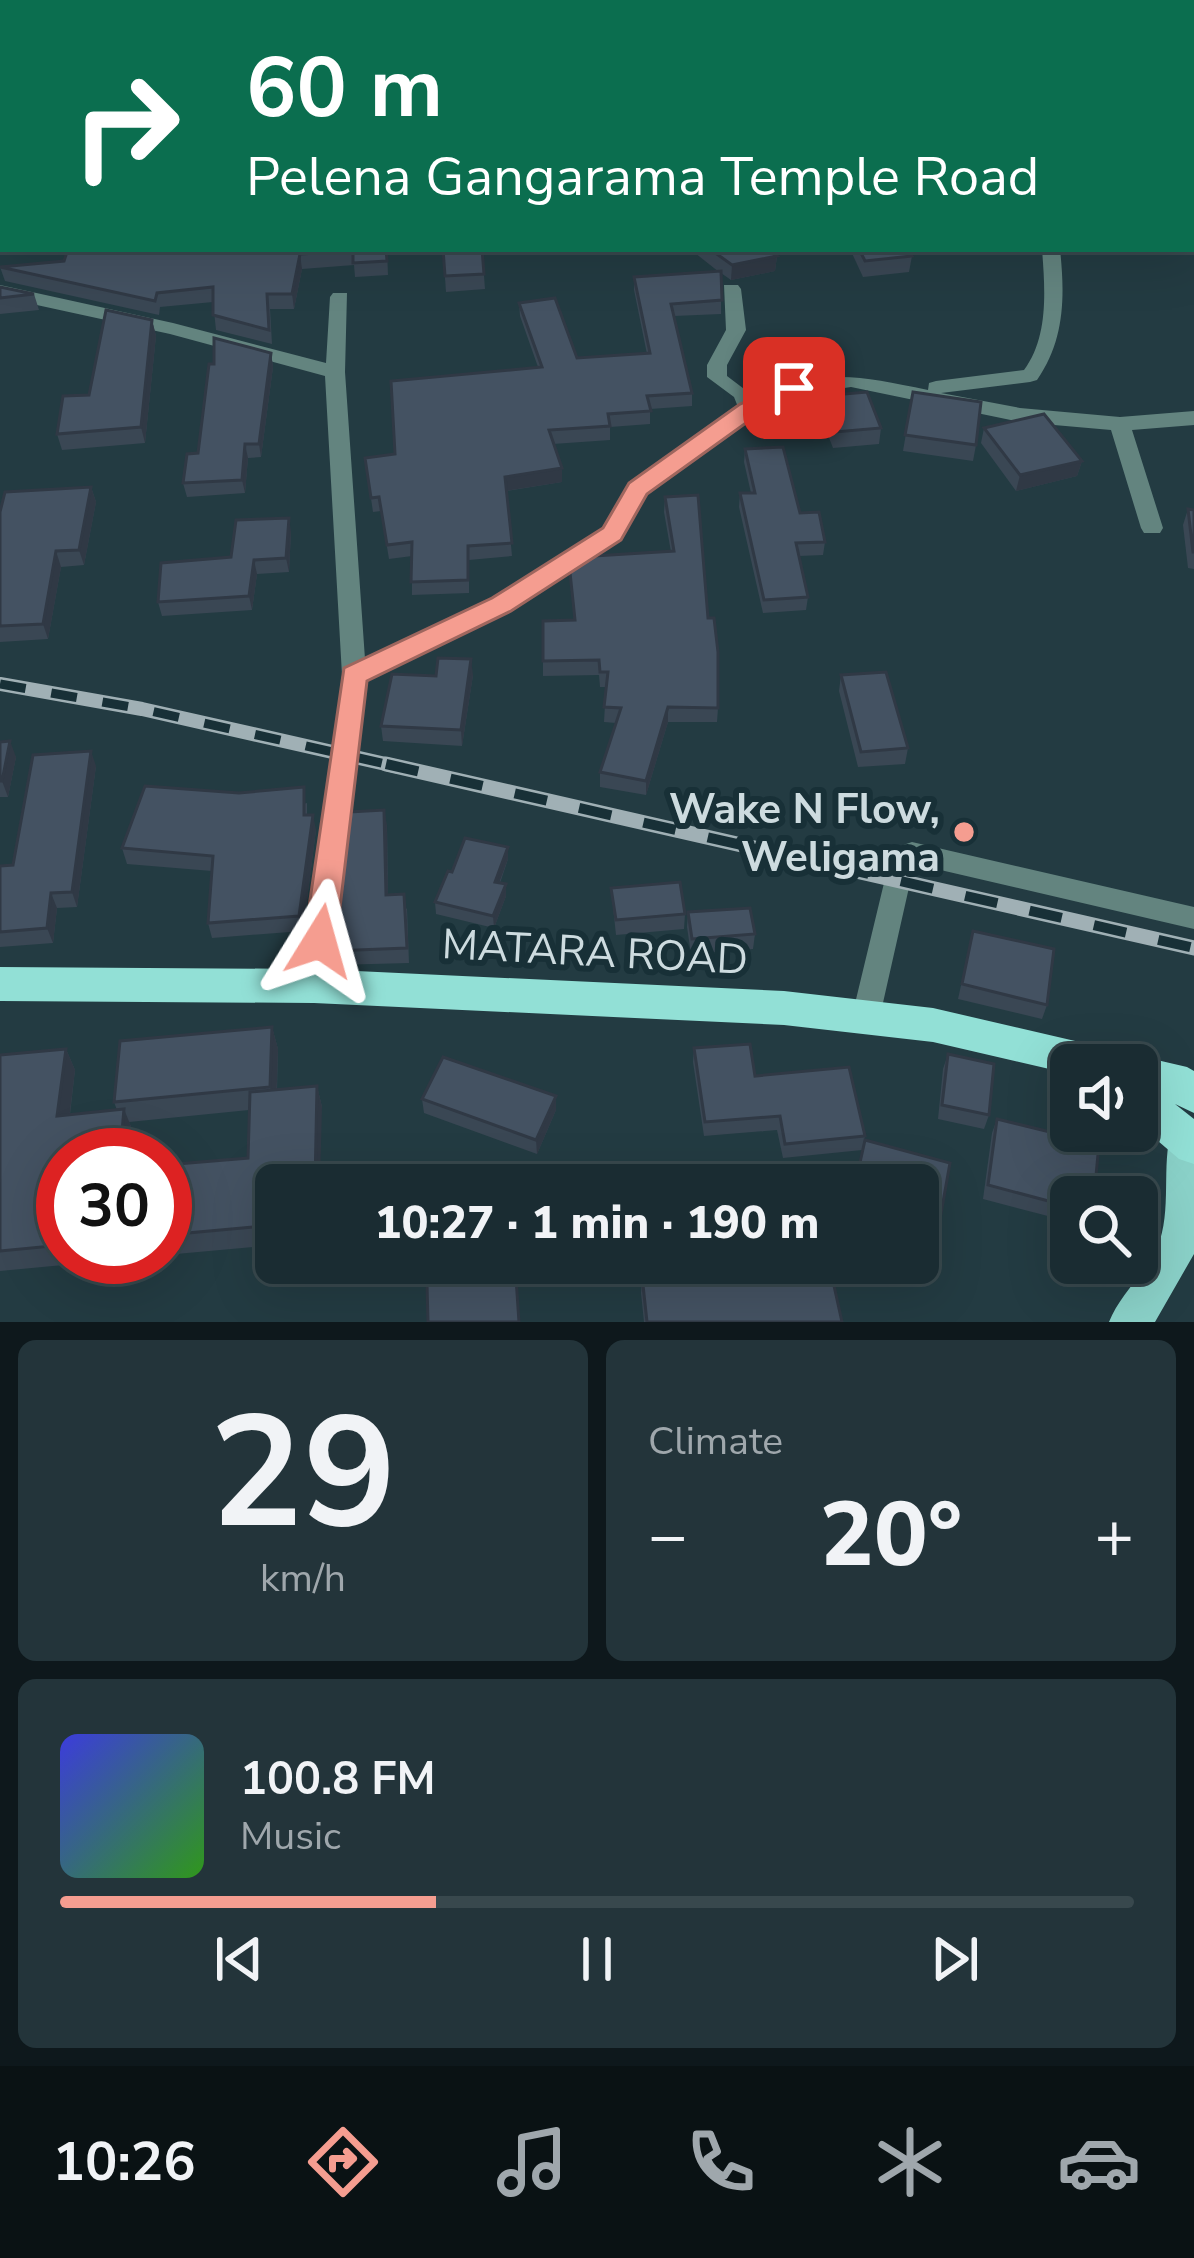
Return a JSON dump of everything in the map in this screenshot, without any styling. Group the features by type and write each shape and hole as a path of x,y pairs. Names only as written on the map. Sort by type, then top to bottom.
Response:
{"highway":[{"name":"MATARA ROAD","path":"0,984 314,986 675,1001 866,1016 1050,1051"},
{"path":"1167,1086 1190,1141"}],"main road":[{"path":"1130,1322 1177,1258 1193,1198 1190,1141"}],"street":[{"path":"904,389 1030,376 1040,362 1056,302 1051,252"},
{"path":"731,290 736,331 717,365 717,377 739,390 749,410"},
{"path":"0,291 173,328 335,372"},
{"path":"314,986 354,675 335,372 340,297"},
{"path":"354,675 501,604 612,534 638,489 749,410 794,388 851,381 1020,415 1120,424 1194,418"},
{"path":"1120,424 1152,528"},
{"path":"866,1016 897,883 912,853 1194,918"}],"building":[{"path":"67,252 335,252 300,254 292,294 267,294 269,330 213,315 213,287 157,293 155,301 0,267 64,261"},
{"path":"353,252 386,252 387,261 353,263"},
{"path":"443,252 482,252 484,274 445,276"},
{"path":"714,252 771,252 777,256 732,265"},
{"path":"860,252 910,252 912,256 865,261"},
{"path":"721,271 722,300 671,304 692,393 647,396 651,411 608,414 610,426 549,430 562,468 505,477 512,543 468,546 468,580 411,582 412,542 387,545 379,497 371,498 365,458 395,454 391,381 542,367 519,303 555,298 577,358 650,353 634,277"},
{"path":"0,287 34,294 0,298"},
{"path":"106,310 152,320 141,427 57,434 63,396 89,395"},
{"path":"214,338 271,353 259,444 245,444 242,480 183,483 187,454 198,453"},
{"path":"867,392 881,428 835,432 821,396"},
{"path":"913,392 981,402 976,445 905,435"},
{"path":"1044,414 1082,461 1020,475 984,428"},
{"path":"783,447 800,513 819,512 825,542 796,543 808,597 764,600 740,493 755,493 745,449"},
{"path":"91,487 79,550 56,551 43,624 0,626 0,512 5,492"},
{"path":"698,495 708,618 714,618 718,652 718,708 668,707 646,781 600,772 621,708 604,707 608,672 600,672 599,660 543,661 543,621 575,620 569,563 577,557 674,551 665,497"},
{"path":"1188,509 1194,510 1194,552 1193,552"},
{"path":"289,518 286,558 254,560 249,596 158,602 161,563 231,557 236,520"},
{"path":"438,658 471,659 461,730 381,726 392,674 436,676"},
{"path":"886,672 908,748 861,752 841,675"},
{"path":"10,741 2,781 0,781 0,742"},
{"path":"91,751 72,892 51,893 47,928 0,932 0,866 13,865 33,755"},
{"path":"145,786 239,793 304,787 304,815 313,815 299,916 208,923 213,856 122,848"},
{"path":"384,810 386,895 404,894 407,948 332,951 349,812"},
{"path":"465,838 508,847 495,882 506,884 493,916 435,902"},
{"path":"680,882 685,914 616,920 611,888"},
{"path":"750,908 755,934 692,939 688,912"},
{"path":"973,931 1054,949 1047,1005 962,984"},
{"path":"272,1027 270,1087 114,1102 120,1041"},
{"path":"750,1044 755,1076 849,1067 865,1136 785,1144 780,1116 705,1122 694,1048"},
{"path":"66,1049 57,1116 124,1109 122,1128 36,1128 36,1248 0,1251 0,1055"},
{"path":"948,1054 994,1064 989,1115 942,1105"},
{"path":"443,1057 556,1096 536,1140 422,1099"},
{"path":"317,1086 315,1164 255,1164 255,1227 192,1233 192,1163 248,1158 250,1092"},
{"path":"997,1119 1050,1132 1050,1152 1098,1152 1096,1176 1050,1176 1050,1201 988,1185"},
{"path":"865,1140 950,1163 939,1225 939,1164 860,1164"},
{"path":"516,1284 519,1322 428,1322 427,1285"},
{"path":"643,1284 834,1284 842,1322 647,1322"}],"railway":[{"path":"0,684 142,709 399,767"},
{"path":"386,764 1194,948"}],"place":[{"name":"Wake N Flow, Weligama","path":"964,832"}],"route":[{"path":"320,941 354,675 501,604 612,534 638,489 749,410 794,388"}]}
